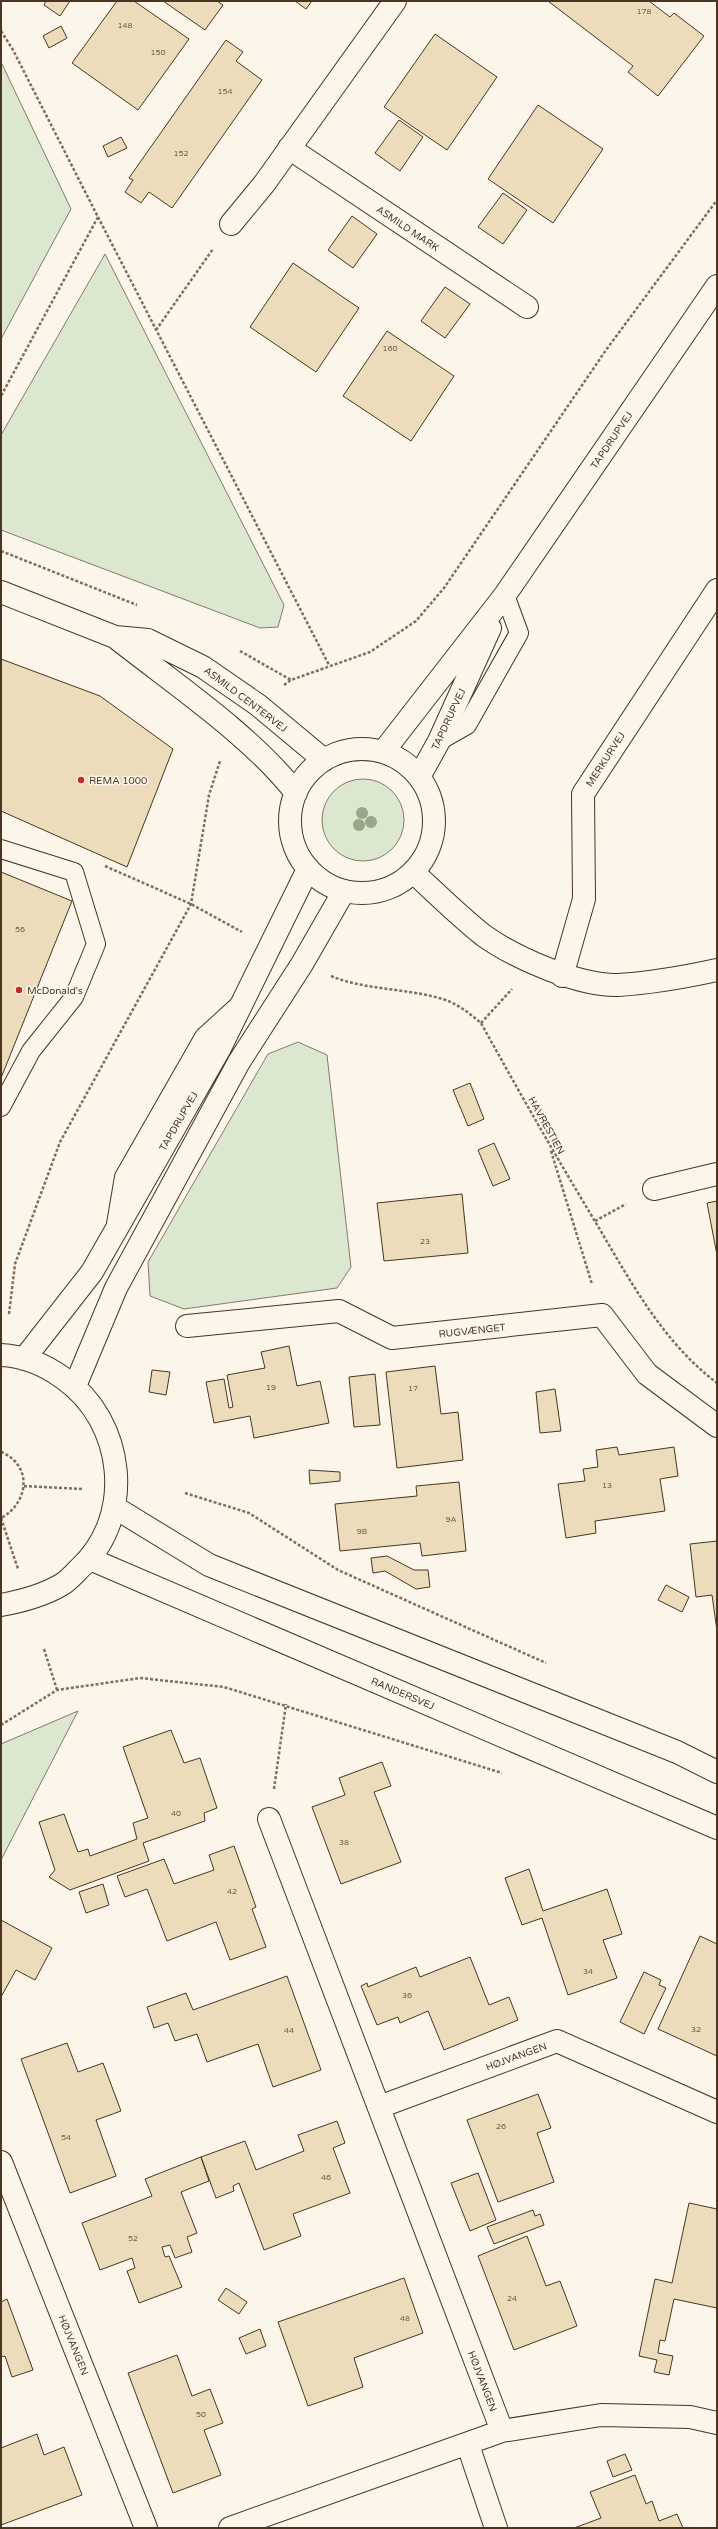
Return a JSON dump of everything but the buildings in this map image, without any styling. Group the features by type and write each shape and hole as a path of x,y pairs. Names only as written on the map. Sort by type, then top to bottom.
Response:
{"street":[{"path":"230,224 289,148 395,1"},
{"name":"ASMILD MARK","path":"289,148 527,307"},
{"name":"TAPDRUPVEJ","path":"382,752 505,595 717,286"},
{"name":"MERKURVEJ","path":"562,976 584,899 583,794 717,590"},
{"name":"ASMILD CENTERVEJ","path":"1,592 115,637 148,640 196,663 258,705 324,760"},
{"name":"TAPDRUPVEJ","path":"419,777 439,741 505,595"},
{"name":"ASMILD CENTERVEJ","path":"115,637 233,731 281,774 296,793"},
{"path":"352,750 382,752 396,758 419,777 429,795 434,815 433,836 426,856 413,872 398,884 382,891 363,894 344,891 325,883 308,869 297,852 291,833 290,813 296,793 307,774 324,760 352,750"},
{"name":"TAPDRUPVEJ","path":"24,1359 92,1272 216,1055 308,869"},
{"path":"413,872 484,935 526,960 562,976 617,985 717,970"},
{"path":"75,1386 116,1288 239,1062 302,964 344,891"},
{"path":"654,1189 717,1174"},
{"name":"RUGVÆNGET","path":"187,1326 339,1311 392,1338 602,1315"},
{"path":"602,1315 647,1374 717,1426"},
{"path":"1,1355 24,1359 51,1369 75,1386 96,1411 111,1441 117,1473 114,1506 105,1534 90,1559 62,1584 29,1600 1,1605"},
{"path":"114,1506 209,1565 670,1750 717,1772"},
{"name":"RANDERSVEJ","path":"90,1559 717,1828"},
{"name":"HØJVANGEN","path":"269,1819 502,2431"},
{"name":"HØJVANGEN","path":"379,2107 557,2041 717,2112"},
{"name":"HØJVANGEN","path":"1,2162 146,2528"},
{"path":"230,2528 468,2445 502,2431 600,2415 690,2417 717,2423"},
{"path":"468,2445 496,2528"}],"lane":[{"path":"439,741 468,725 519,632 505,595"},
{"path":"1,849 74,872 96,944 74,997 31,1051 1,1107"}],"path":[{"path":"1,31 13,50 329,665"},
{"path":"258,705 291,680 329,665 370,652 416,621 444,588 606,350 717,200"},
{"path":"1,396 98,217"},
{"path":"156,330 230,224"},
{"path":"1,551 141,607"},
{"path":"236,648 291,680"},
{"path":"9,1314 15,1264 60,1142 191,904 209,795 222,756 233,731"},
{"path":"481,1023 520,979 526,960"},
{"name":"HAVRESTIEN","path":"302,964 346,983 440,998 463,1008 481,1023 550,1147 648,1310 694,1366 717,1383"},
{"path":"550,1147 602,1315"},
{"path":"1,1452 14,1460 22,1472 24,1486 21,1499 13,1511 1,1518 19,1573"},
{"path":"24,1486 84,1488"},
{"path":"185,1493 249,1513 338,1570 549,1664"},
{"path":"44,1649 57,1690"},
{"path":"1,1725 57,1690 140,1678 224,1687 286,1704 510,1775"},
{"path":"269,1819 286,1704"}],"green space":[{"path":"1,62 71,209 1,339"},
{"path":"105,254 284,605 278,627 260,628 1,530 1,435"},
{"path":"363,779 379,782 392,791 401,804 404,820 401,836 392,849 379,858 363,861 347,858 334,849 325,836 322,820 325,804 334,791 347,782"},
{"path":"298,1042 327,1055 351,1267 337,1288 184,1309 150,1296 148,1262 268,1054"},
{"path":"78,1711 1,1860 1,1744"}],"place":[{"name":"REMA 1000","path":"81,780"},
{"name":"McDonald's","path":"19,990"}]}
